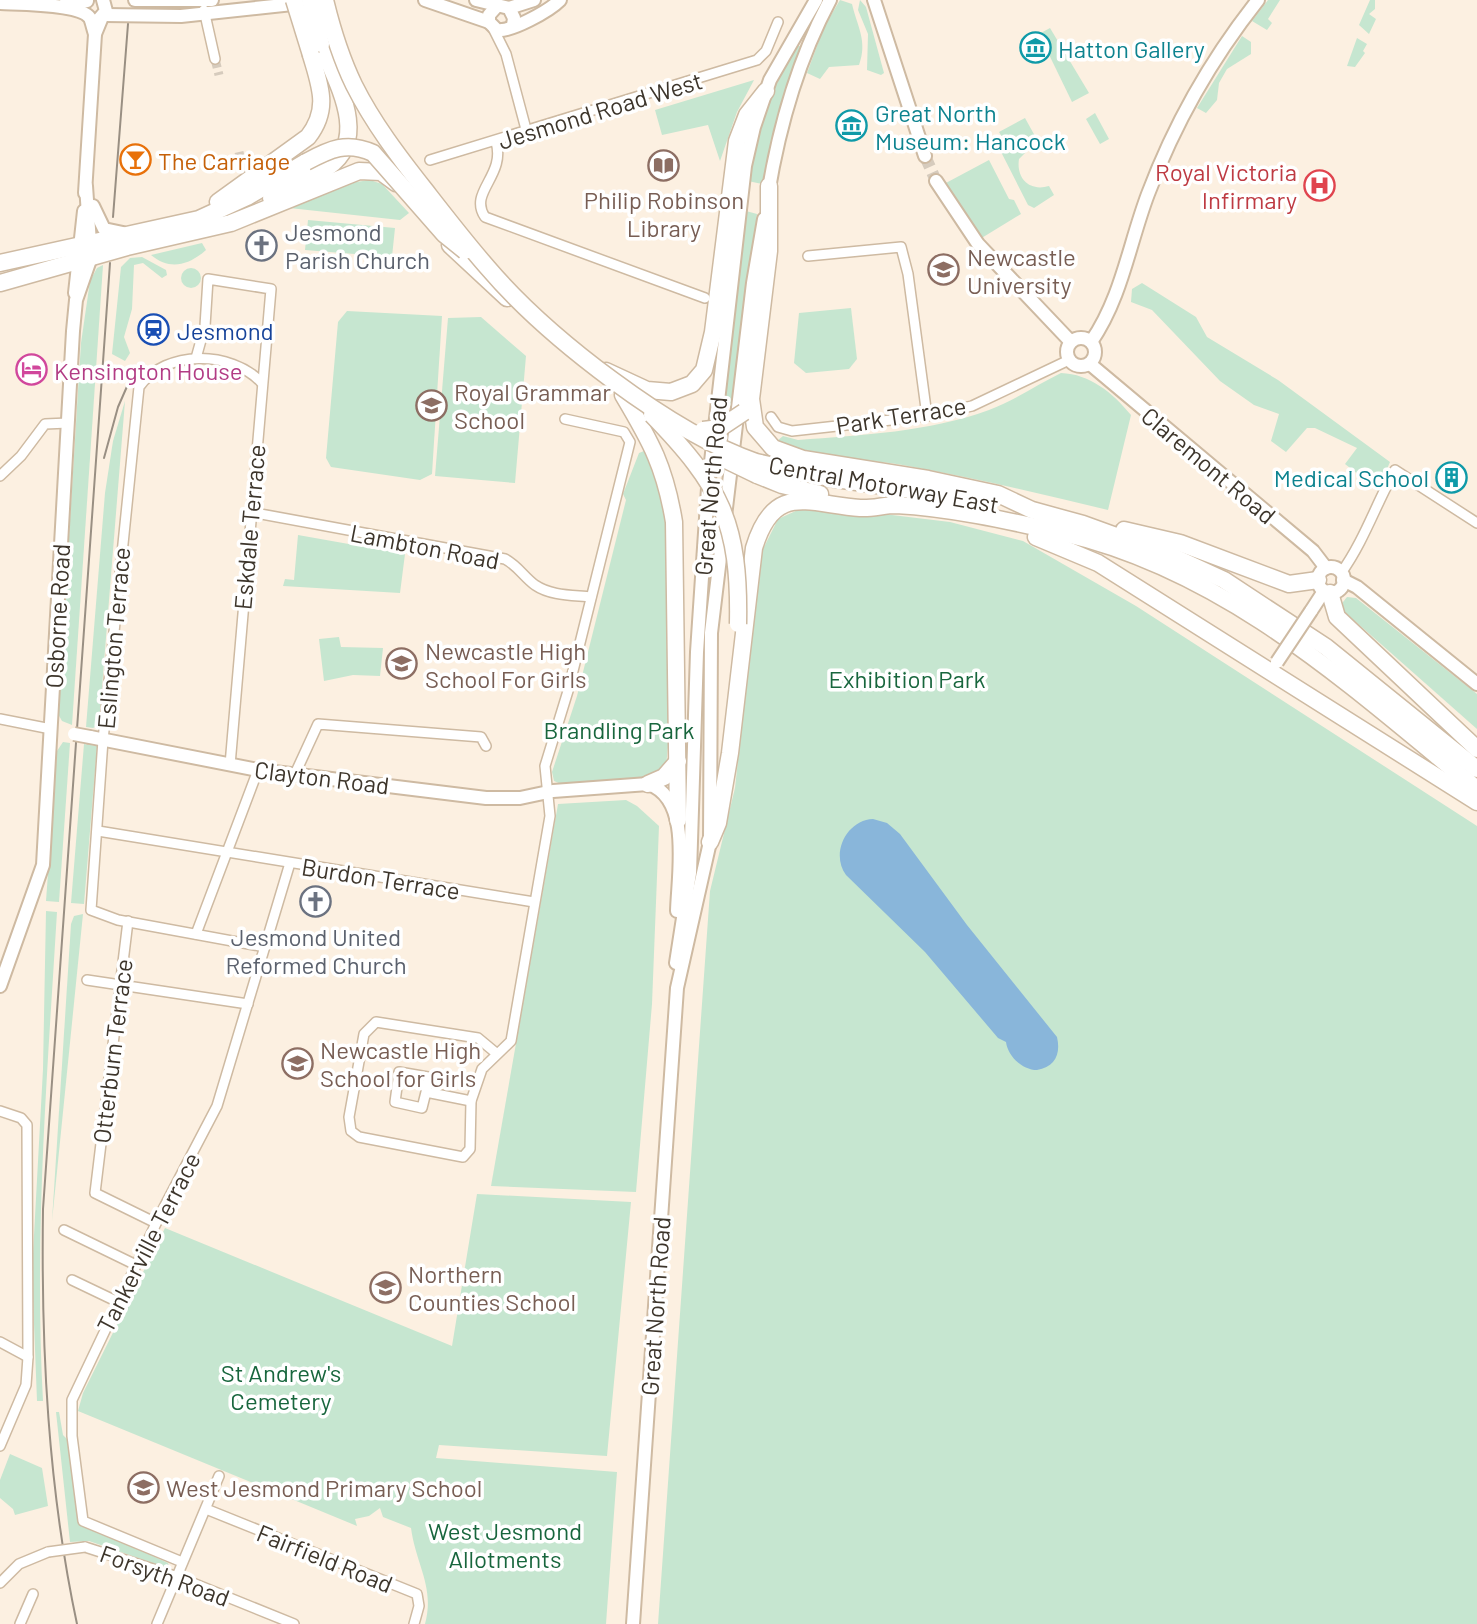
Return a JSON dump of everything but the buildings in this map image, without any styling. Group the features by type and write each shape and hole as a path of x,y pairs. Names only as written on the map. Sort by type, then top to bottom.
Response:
{"highway":[{"path":"175,224 210,208 308,137 317,127 323,104 321,46 294,0"},
{"path":"202,230 327,167 341,154 348,136 347,112 321,46 310,0"},
{"name":"Central Motorway East","path":"324,0 321,46 429,213 507,298 651,416 674,432 757,469 965,499"},
{"name":"Central Motorway East","path":"324,0 342,57 364,103 409,170 489,270 530,310 601,368 624,392 782,485 895,505"},
{"path":"601,368 647,390 671,392 683,389 704,370 713,332 737,141 747,115 766,91"},
{"path":"0,263 218,212 338,147 362,148 373,153 444,234 489,270"},
{"path":"0,283 84,259 231,223 359,172 381,172 401,188 443,240 507,298"},
{"path":"769,186 769,251 747,406 759,433 784,454 965,499 1032,510 1083,524 1180,543 1289,584 1324,583 1337,617 1477,749"},
{"path":"0,275 47,269"},
{"path":"624,392 667,480 674,522 678,632 678,820"},
{"path":"624,392 694,459 722,503 736,556 739,650"},
{"path":"651,416 669,424 704,430 720,428 747,406"},
{"path":"710,842 718,824 726,783 739,650 759,530 765,517 779,507 803,500 862,508 965,499 997,505 1187,579 1243,608 1317,659 1477,789"},
{"path":"997,505 1275,666 1477,802"},
{"path":"1083,524 1174,557 1224,580 1326,646 1477,769"},
{"path":"648,785 664,777 678,761"}],"main road":[{"path":"57,6 87,0 96,16 84,259"},
{"path":"96,16 106,8 103,0"},
{"path":"135,0 206,5"},
{"path":"3,2 57,6 96,16 206,5 324,0"},
{"path":"425,0 504,31 542,15 560,0"},
{"path":"476,0 503,7 514,18 512,26"},
{"path":"491,25 491,11 534,0"},
{"name":"Great North Road","path":"677,988 675,968 690,873 705,633 713,434 745,166 766,91 816,0"},
{"name":"Great North Road","path":"705,633 769,186 803,61 830,0"},
{"path":"874,0 925,156"},
{"path":"1091,342 1114,303 1149,192 1182,120 1217,59 1258,0"},
{"path":"936,181 978,244 1071,342"},
{"path":"86,186 104,229 129,233"},
{"name":"Osborne Road","path":"0,986 43,865 75,294 84,259"},
{"path":"47,269 75,294"},
{"path":"1079,338 1091,342 1096,352 1090,364 1080,367 1069,360 1066,352 1071,342 1079,338"},
{"name":"Claremont Road","path":"1090,364 1313,551 1324,583"},
{"path":"1275,666 1311,611 1334,568 1477,684"},
{"path":"1324,583 1341,588 1342,577"},
{"name":"Great North Road","path":"633,1624 677,988 710,842 704,652"},
{"name":"Clayton Road","path":"51,729 258,770 506,799 548,792 648,785"},
{"path":"648,785 659,788 670,797 678,820 675,968"}],"street":[{"path":"206,5 215,59"},
{"name":"Jesmond Road West","path":"430,160 527,133 757,61 766,51 778,22"},
{"path":"491,25 506,54 527,133"},
{"path":"506,54 512,26"},
{"path":"496,142 500,156 497,169 479,200 485,217 705,298"},
{"path":"808,256 901,247 908,274 927,416"},
{"name":"Eskdale Terrace","path":"196,358 205,326 208,279 271,289 230,765"},
{"path":"196,358 236,364 249,370 261,382"},
{"name":"Eslington Terrace","path":"128,921 91,909 98,831 97,738 136,398 139,387 152,373 172,363 196,358"},
{"name":"Park Terrace","path":"771,417 778,427 792,431 927,416 972,406 1069,360"},
{"path":"496,1053 478,1038 376,1022 364,1034 349,1117 351,1131 359,1138 463,1157 470,1149 471,1101 482,1069 510,1041 550,816 545,766 568,691 630,442 624,432 565,419"},
{"path":"0,476 21,456 45,424 68,424"},
{"path":"1342,577 1395,470 1477,523"},
{"name":"Lambton Road","path":"250,512 505,559 514,564 537,587 549,592 592,597"},
{"name":"Clayton Road","path":"0,719 51,729"},
{"path":"295,775 318,724 481,737 486,746"},
{"path":"196,934 258,770"},
{"name":"Burdon Terrace","path":"98,831 534,902"},
{"name":"Tankerville Terrace","path":"182,1563 174,1556 88,1524 82,1518 72,1436 72,1399 156,1223 217,1106 290,863"},
{"path":"128,921 265,947"},
{"name":"Otterburn Terrace","path":"128,921 96,1193 156,1223"},
{"path":"87,980 248,1004"},
{"path":"399,1072 428,1077 426,1092 422,1108 395,1102 399,1072"},
{"path":"426,1092 471,1101"},
{"path":"0,1111 25,1121 28,1357 26,1385 0,1446"},
{"path":"64,1230 136,1265"},
{"path":"72,1280 118,1302"},
{"path":"0,1342 28,1357"},
{"path":"158,1624 219,1476"},
{"name":"Fairfield Road","path":"206,1509 417,1594 419,1606 414,1624"},
{"name":"Forsyth Road","path":"0,1583 19,1564 48,1552 85,1547 178,1577 294,1624"},
{"path":"20,1624 33,1594"}],"green space":[{"path":"840,0 852,4 861,34 859,65 829,67 820,79 807,73 824,27"},
{"path":"860,0 866,7 884,73 881,75 867,70 868,34 858,10"},
{"path":"1268,0 1280,0 1268,19 1272,23 1267,30 1252,21"},
{"path":"1370,0 1375,0 1375,9 1369,14 1376,19 1369,34 1359,25"},
{"path":"1050,28 1089,93 1072,102 1039,34"},
{"path":"1242,36 1251,42 1251,54 1227,69 1219,83 1217,100 1206,113 1197,108"},
{"path":"1357,38 1367,44 1363,51 1365,53 1355,67 1347,66"},
{"path":"797,46 802,46 780,112 762,184 748,181 767,102"},
{"path":"754,80 737,112 720,161 708,125 662,135 655,110"},
{"path":"1095,113 1109,139 1100,144 1086,119"},
{"path":"1025,118 1035,136 1026,141 1030,148 1019,159 1020,172 1025,182 1035,187 1049,186 1054,195 1034,208 1028,205 998,146 1005,142 999,132"},
{"path":"989,160 1009,199 1014,200 1021,214 980,239 944,184"},
{"path":"370,180 382,184 409,213 400,220 280,207 356,182"},
{"path":"746,211 757,214 731,409 724,397"},
{"path":"308,220 395,228 392,257 305,250"},
{"path":"202,243 206,250 179,264 165,263 151,255"},
{"path":"142,257 166,270 167,275 162,278 143,263 134,265 132,309 124,337 130,353 125,361 112,354 121,267 130,258"},
{"path":"103,265 72,725 62,721 58,714 81,343 90,281 97,268"},
{"path":"191,268 198,271 201,278 198,285 191,288 184,285 181,278 184,271"},
{"path":"1142,283 1196,317 1207,337 1278,380 1390,462 1378,490 1345,464 1357,448 1315,428 1307,428 1286,452 1271,441 1279,414 1254,405 1220,381 1152,310 1131,302 1132,289"},
{"path":"851,308 857,359 849,369 806,373 794,363 799,313"},
{"path":"347,311 442,316 432,474 420,480 331,467 326,458 338,322"},
{"path":"481,317 526,356 515,483 435,476 448,318"},
{"path":"1061,373 1082,377 1100,386 1117,399 1131,415 1108,510 933,471 808,451 777,441 783,436 798,440 895,431 943,423 998,406"},
{"path":"125,401 99,725 93,728 86,727 105,493 113,441"},
{"name":"Brandling Park","path":"648,452 656,475 667,541 670,700 666,767 655,778 561,784 554,781 552,772 577,696 626,500 623,494 639,453"},
{"name":"Exhibition Park","path":"809,505 950,522 1023,541 1136,606 1477,826 1477,1624 658,1624 710,891 735,788 760,555 778,519"},
{"path":"298,535 405,554 400,593 283,586 285,579 294,580"},
{"path":"1347,597 1356,598 1477,694 1477,729 1339,607"},
{"path":"339,637 341,647 383,648 380,676 353,675 324,681 319,639"},
{"path":"63,742 70,743 59,902 46,901 57,751"},
{"path":"84,744 97,746 84,904 71,903"},
{"path":"626,800 659,826 652,1004 636,1192 491,1186 558,804"},
{"path":"46,911 57,912 41,1217 43,1401 37,1401 32,1272 43,1069"},
{"path":"83,914 52,1221 71,924 74,916"},
{"path":"477,1194 631,1202 607,1456 439,1445 436,1458 617,1472 606,1624 425,1624 428,1599 411,1528 383,1517 380,1508 369,1516 355,1519 357,1526 78,1411 83,1393 165,1228 452,1346"},
{"path":"56,1412 59,1412 63,1435 69,1441 79,1522 168,1563 170,1569 89,1541 70,1542"},
{"path":"10,1454 42,1468 48,1506 15,1515 13,1509 0,1498 0,1480"}],"water":[{"path":"873,819 887,823 900,834 967,925 1057,1037 1057,1054 1048,1066 1037,1070 1017,1062 1006,1042 998,1038 925,952 846,875 840,857 844,839 856,825"}],"tunnel":[{"path":"215,59 219,75"},
{"path":"239,152 241,161"},
{"path":"925,156 936,181"}],"tram line":[{"path":"113,217 128,24"},
{"path":"77,1624 59,1521 48,1418 43,1313 43,1209 110,263"},
{"path":"104,458 118,407 136,366"}],"place":[{"name":"Hatton Gallery","path":"1035,48"},
{"name":"Great North Museum: Hancock","path":"852,126"},
{"name":"The Carriage","path":"135,160"},
{"name":"Philip Robinson Library","path":"664,165"},
{"name":"Royal Victoria Infirmary","path":"1320,185"},
{"name":"Jesmond Parish Church","path":"262,245"},
{"name":"Newcastle University","path":"944,270"},
{"name":"Jesmond","path":"154,330"},
{"name":"Kensington House","path":"31,370"},
{"name":"Royal Grammar School","path":"431,405"},
{"name":"Medical School","path":"1452,477"},
{"name":"Newcastle High School For Girls","path":"402,664"},
{"name":"Jesmond United Reformed Church","path":"316,902"},
{"name":"Newcastle High School for Girls","path":"297,1063"},
{"name":"Northern Counties School","path":"385,1287"},
{"name":"West Jesmond Primary School","path":"143,1487"}],"park label":[{"name":"St Andrew's Cemetery","path":"281,1386"},
{"name":"West Jesmond Allotments","path":"505,1544"}]}
